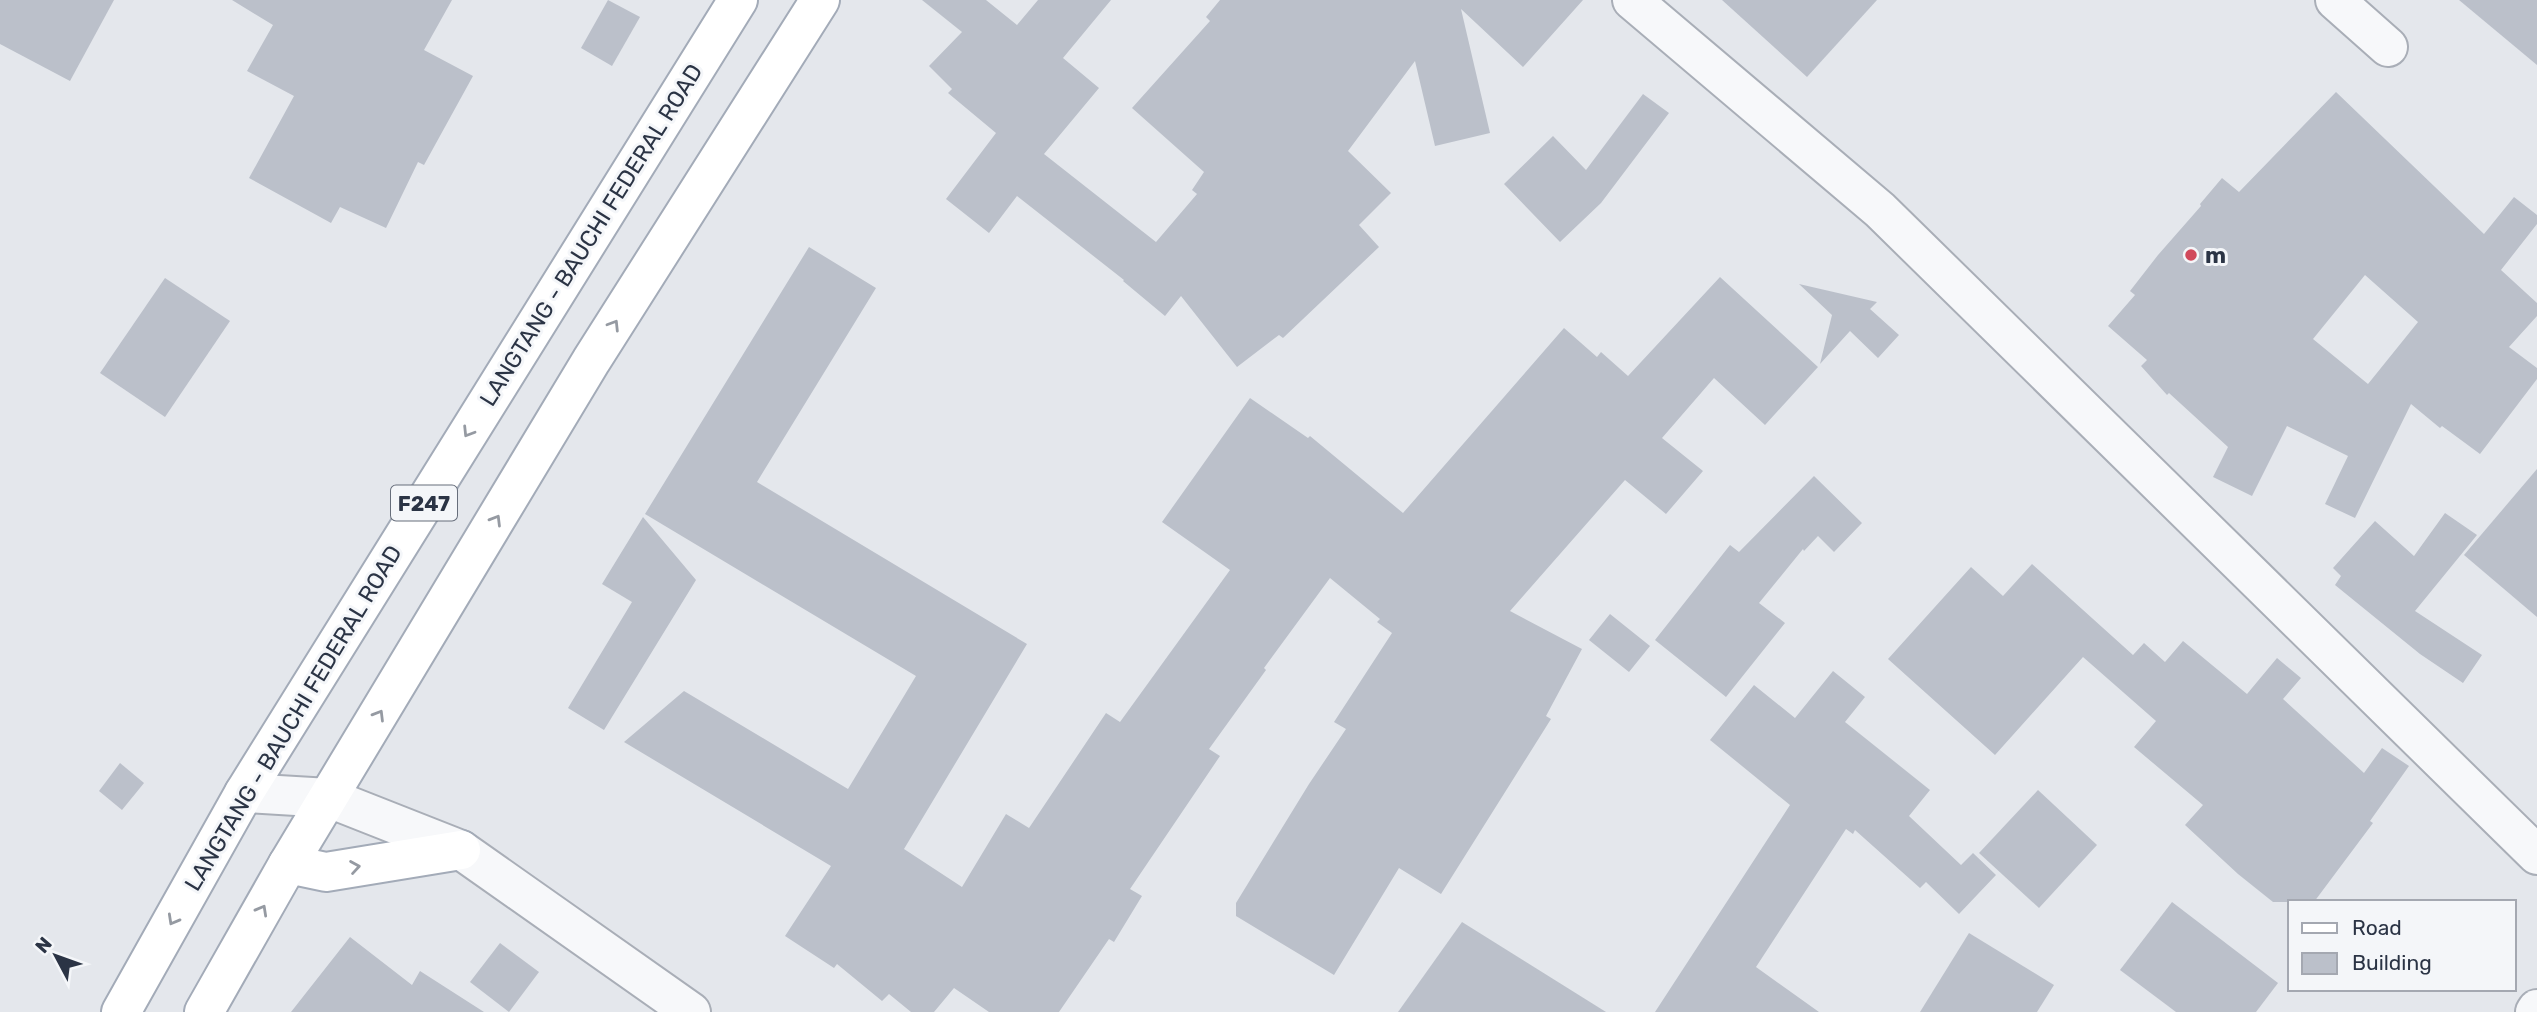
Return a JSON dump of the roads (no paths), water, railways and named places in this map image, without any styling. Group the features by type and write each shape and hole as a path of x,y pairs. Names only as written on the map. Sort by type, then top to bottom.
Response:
{"main road":[{"name":"LANGTANG - BAUCHI FEDERAL ROAD","path":"121,1012 244,793 738,0"},
{"name":"F247","path":"204,1012 288,864 591,361 820,0"},
{"path":"288,864 326,872 461,850"}],"street":[{"path":"1632,0 1880,210 2537,855"},
{"path":"2335,0 2388,47"},
{"path":"244,793 329,798 461,850 691,1012"}],"place":[{"name":"m","path":"2191,255"}]}
